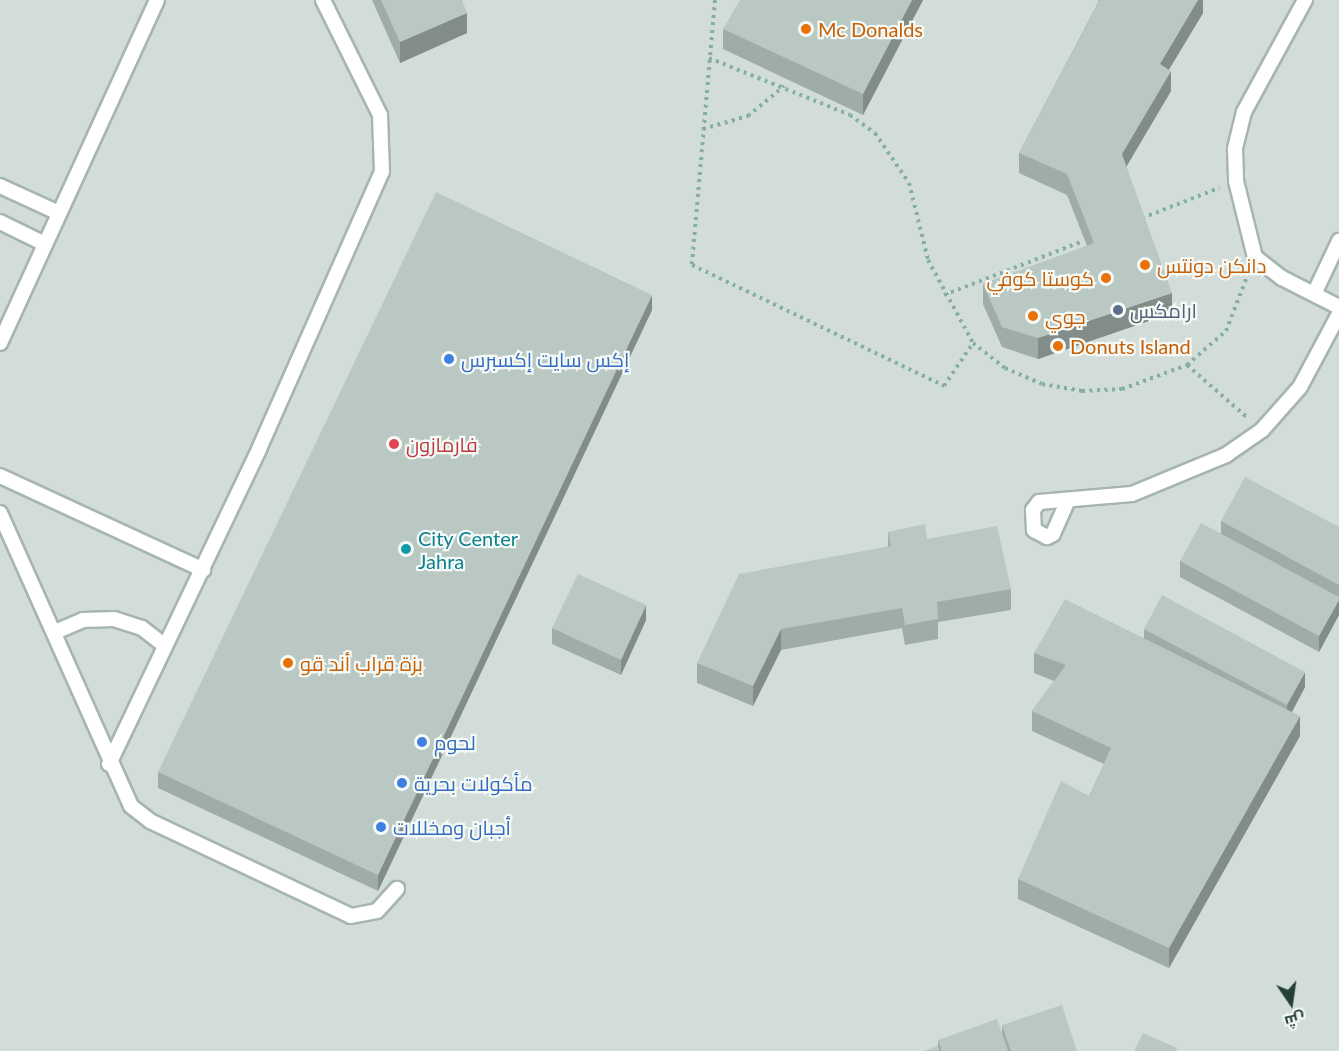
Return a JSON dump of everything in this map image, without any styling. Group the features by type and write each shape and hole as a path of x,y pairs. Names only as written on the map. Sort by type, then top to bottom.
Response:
{"lane":[{"path":"0,344 157,0"},
{"path":"109,764 203,570 382,172 380,115 323,0"},
{"path":"1305,0 1244,112 1235,149 1236,181 1255,257 1339,307"},
{"path":"0,186 59,213"},
{"path":"0,222 45,244"},
{"path":"1314,294 1339,241"},
{"path":"1068,500 1132,494 1226,455 1262,430 1300,387 1339,314"},
{"path":"0,476 203,570"},
{"path":"0,513 55,632 124,798 150,821 351,916 377,911 397,889"},
{"path":"55,632 83,620 114,619 142,628 165,646"}],"path":[{"path":"714,0 692,265 944,386 973,343"},
{"path":"709,58 784,86 850,115 895,156 909,183 928,260 944,295 973,343 1014,372 1082,391 1122,389 1187,365 1226,331 1255,257"},
{"path":"703,129 748,116 784,86"},
{"path":"1138,219 1236,181"},
{"path":"944,295 1083,241"},
{"path":"1187,365 1262,430"}],"shaded area":[{"path":"0,0 1339,0 1339,1051 0,1051"}],"building":[{"path":"381,0 462,0 467,13 400,42"},
{"path":"740,0 912,0 863,94 723,29"},
{"path":"1100,0 1198,0 1160,64 1171,71 1122,154 1172,293 1038,338 1002,327 983,284 1094,243 1067,174 1019,153"},
{"name":"City Center Jahra","path":"436,192 652,295 378,875 158,772"},
{"path":"1245,477 1339,527 1339,585 1221,521"},
{"path":"1201,523 1339,597 1319,636 1180,561"},
{"path":"925,524 927,539 997,526 1011,589 937,602 938,619 905,625 902,608 781,629 753,686 697,663 739,574 891,546 888,532"},
{"path":"578,574 646,605 621,660 552,628"},
{"path":"1162,595 1305,672 1287,705 1144,629"},
{"path":"1065,599 1300,716 1169,948 1018,879 1061,781 1089,796 1111,748 1032,711 1066,665 1034,653"},
{"path":"1062,1005 1077,1051 1011,1051 1002,1025"},
{"path":"997,1019 1008,1051 942,1051 938,1040"},
{"path":"1143,1033 1177,1048 1176,1051 1134,1051"},
{"path":"938,1046 939,1051 924,1051"}],"place":[{"name":"Mc Donalds","path":"806,29"},
{"name":"دانكن دونتس","path":"1145,265"},
{"name":"كوستا كوفي","path":"1106,278"},
{"name":"ارامكس","path":"1118,310"},
{"name":"جوي","path":"1033,316"},
{"name":"Donuts Island","path":"1058,346"},
{"name":"إكس سايت إكسبرس","path":"449,359"},
{"name":"فارمازون","path":"394,444"},
{"name":"City Center Jahra","path":"406,549"},
{"name":"بزة قراب أند قو","path":"288,663"},
{"name":"لحوم","path":"422,742"},
{"name":"مأكولات بحرية","path":"402,783"},
{"name":"أجبان ومخللات","path":"381,827"}]}
